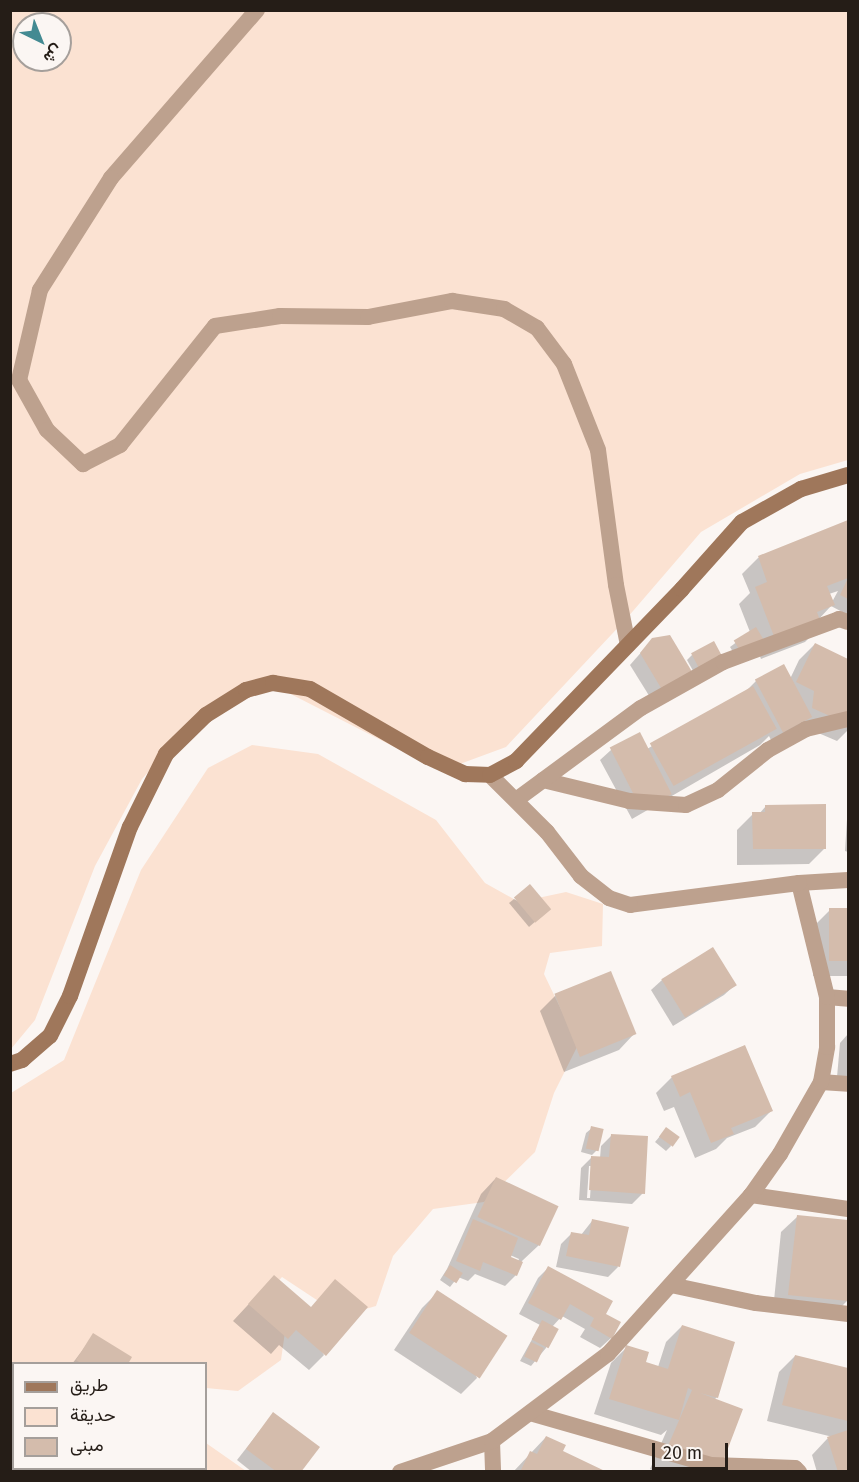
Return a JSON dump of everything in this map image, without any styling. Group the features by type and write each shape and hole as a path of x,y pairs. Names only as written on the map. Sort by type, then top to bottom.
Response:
{"main road":[{"path":"10,1064 22,1060 50,1036 70,996 130,827 166,754 206,715 246,690 273,683 310,689 428,757 465,774 490,775 516,761 742,522 801,489 849,475"}],"street":[{"path":"257,10 111,178 40,290 19,380 47,430 83,464 120,445 215,326 280,316 368,317 452,301 504,309 537,328 564,364 598,450 616,585 628,645"},
{"path":"516,800 641,708 723,663 839,619 849,622"},
{"path":"543,780 629,801 686,806 718,790 768,750 806,729 849,719"},
{"path":"490,775 547,832 581,876 609,898 630,905 799,883 849,880"},
{"path":"400,1472 492,1442 608,1354 751,1195 780,1154 821,1082 827,1047 827,997 799,883"},
{"path":"827,997 849,999"},
{"path":"821,1082 849,1084"},
{"path":"751,1195 849,1209"},
{"path":"671,1284 756,1303 849,1314"},
{"path":"530,1413 711,1465 795,1468 799,1472"},
{"path":"492,1442 493,1472"}],"green space":[{"path":"11,11 848,11 848,460 800,474 701,532 627,618 506,747 449,768 410,755 277,687 197,717 142,779 95,866 35,1020 11,1049"},
{"path":"252,745 318,754 436,820 485,883 519,902 566,892 603,904 602,946 550,953 544,974 578,1045 554,1093 535,1152 484,1202 433,1209 393,1256 376,1306 341,1316 282,1277 254,1308 285,1332 281,1360 238,1391 207,1388 207,1362 12,1362 11,1460 11,1093 64,1060 141,870 208,768"},
{"path":"207,1444 246,1471 140,1472 139,1470 207,1470"}],"building":[{"path":"848,520 848,578 827,586 835,605 817,612 822,626 777,644 755,587 767,582 758,556"},
{"path":"848,578 848,599 840,595"},
{"path":"756,627 765,642 742,655 734,640"},
{"path":"670,635 694,675 664,693 640,653 652,638"},
{"path":"714,641 724,660 701,672 691,653"},
{"path":"815,643 848,659 848,724 812,708 814,691 796,682"},
{"path":"784,664 812,717 783,732 755,679"},
{"path":"753,686 777,729 674,786 650,743"},
{"path":"640,732 672,794 641,810 610,747"},
{"path":"826,804 826,849 753,849 752,812 765,812 765,805"},
{"path":"530,884 551,909 535,923 514,897"},
{"path":"829,908 848,908 848,961 829,961"},
{"path":"713,947 737,985 685,1017 661,979"},
{"path":"611,971 636,1034 580,1057 554,994"},
{"path":"745,1045 773,1111 731,1128 734,1134 711,1143 690,1092 680,1097 671,1076"},
{"path":"591,1126 604,1129 598,1151 586,1148"},
{"path":"666,1127 680,1137 673,1147 659,1137"},
{"path":"611,1134 648,1136 645,1194 589,1190 591,1156 609,1157"},
{"path":"496,1177 559,1206 540,1246 477,1217"},
{"path":"797,1215 848,1220 848,1301 788,1295"},
{"path":"473,1219 518,1238 511,1257 523,1262 517,1276 483,1262 480,1271 456,1261"},
{"path":"592,1219 629,1227 620,1267 566,1256 571,1232 589,1235"},
{"path":"450,1265 463,1273 456,1283 444,1275"},
{"path":"548,1266 613,1301 606,1314 621,1322 612,1339 590,1326 594,1318 570,1304 561,1320 528,1303"},
{"path":"274,1275 311,1307 335,1279 368,1307 326,1356 296,1330 288,1339 248,1304"},
{"path":"437,1290 507,1336 480,1379 409,1333"},
{"path":"542,1320 559,1329 548,1348 532,1339"},
{"path":"682,1325 735,1342 718,1398 700,1393 743,1409 719,1472 665,1453 692,1390 688,1388 679,1420 609,1399 626,1345 649,1352 646,1362 668,1369"},
{"path":"93,1333 132,1357 129,1362 79,1362 76,1360"},
{"path":"531,1342 544,1348 537,1362 524,1357"},
{"path":"795,1355 848,1368 848,1421 782,1405"},
{"path":"273,1412 320,1447 301,1472 277,1472 246,1449"},
{"path":"848,1430 848,1472 838,1472 827,1437"},
{"path":"546,1436 566,1445 563,1451 607,1472 520,1472 530,1451 537,1454"},
{"path":"10,1458 12,1470 22,1472 10,1472"}]}
